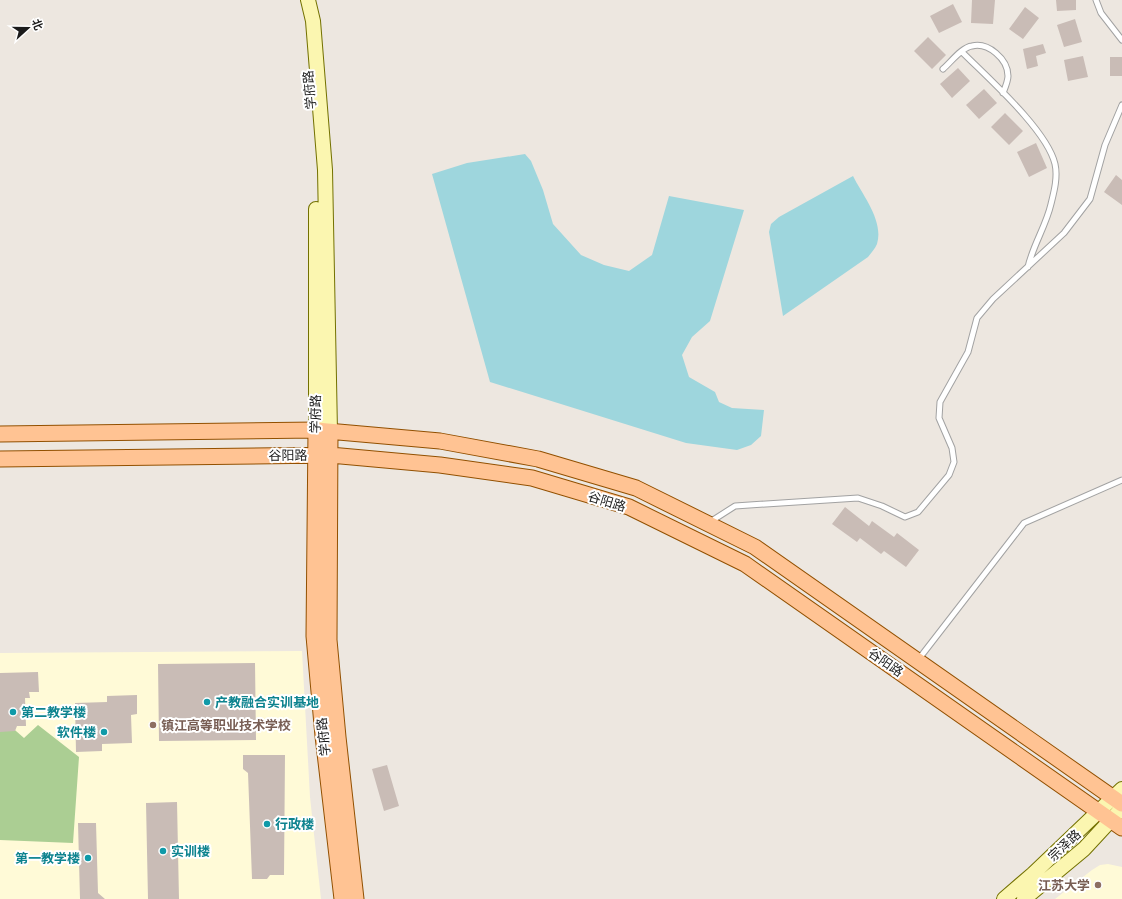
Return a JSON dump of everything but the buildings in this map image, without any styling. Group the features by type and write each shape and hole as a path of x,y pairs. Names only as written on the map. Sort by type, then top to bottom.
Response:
{"main road":[{"name":"学府路","path":"299,0 303,21 317,174 323,431 330,455 329,640 356,899"},
{"name":"学府路","path":"308,0 313,21 325,170 323,431 314,455 314,636 323,736 342,899"},
{"name":"谷阳路","path":"0,434 323,431 440,441 538,459 636,488 755,548 1120,800"},
{"name":"谷阳路","path":"0,459 330,455 440,465 532,478 629,508 745,564 1117,824"},
{"name":"宗泽路","path":"1004,899 1100,811 1120,800"},
{"name":"宗泽路","path":"1024,899 1084,849 1117,824 1120,800"}],"lane":[{"path":"1096,0 1102,14 1122,40"},
{"path":"943,69 970,46 980,45 993,51 1003,60 1008,75 1003,93"},
{"path":"962,52 1003,93 1051,149 1056,166 1056,180 1051,206 1032,252 1028,267"},
{"path":"708,524 735,506 858,498 882,506 905,517 918,512 949,475 954,462 952,448 939,418 940,402 968,352 978,318 993,299 1064,233 1090,199 1105,145 1122,105"},
{"path":"918,661 1024,523 1122,480"}],"shaded area":[{"name":"镇江高等职业技术学校","path":"302,651 310,797 321,899 0,899 0,653"},
{"name":"江苏大学","path":"1108,864 1122,867 1122,899 1055,899 1092,870 1100,865"}],"green space":[{"path":"0,717 24,738 38,725 79,757 73,843 0,840"}],"water":[{"path":"525,154 531,161 543,190 553,224 581,255 604,265 629,271 652,255 669,196 744,210 710,321 692,337 682,355 689,377 715,392 719,402 732,408 764,410 761,436 751,445 737,450 686,443 490,382 432,174 467,163"},
{"path":"853,176 867,200 878,226 876,246 868,257 783,316 769,232 771,224 779,217"}],"place":[{"name":"产教融合实训基地","path":"207,702"},
{"name":"第二教学楼","path":"13,712"},
{"name":"镇江高等职业技术学校","path":"153,725"},
{"name":"软件楼","path":"104,732"},
{"name":"行政楼","path":"267,824"},
{"name":"实训楼","path":"163,851"},
{"name":"第一教学楼","path":"88,858"},
{"name":"江苏大学","path":"1098,885"}]}
